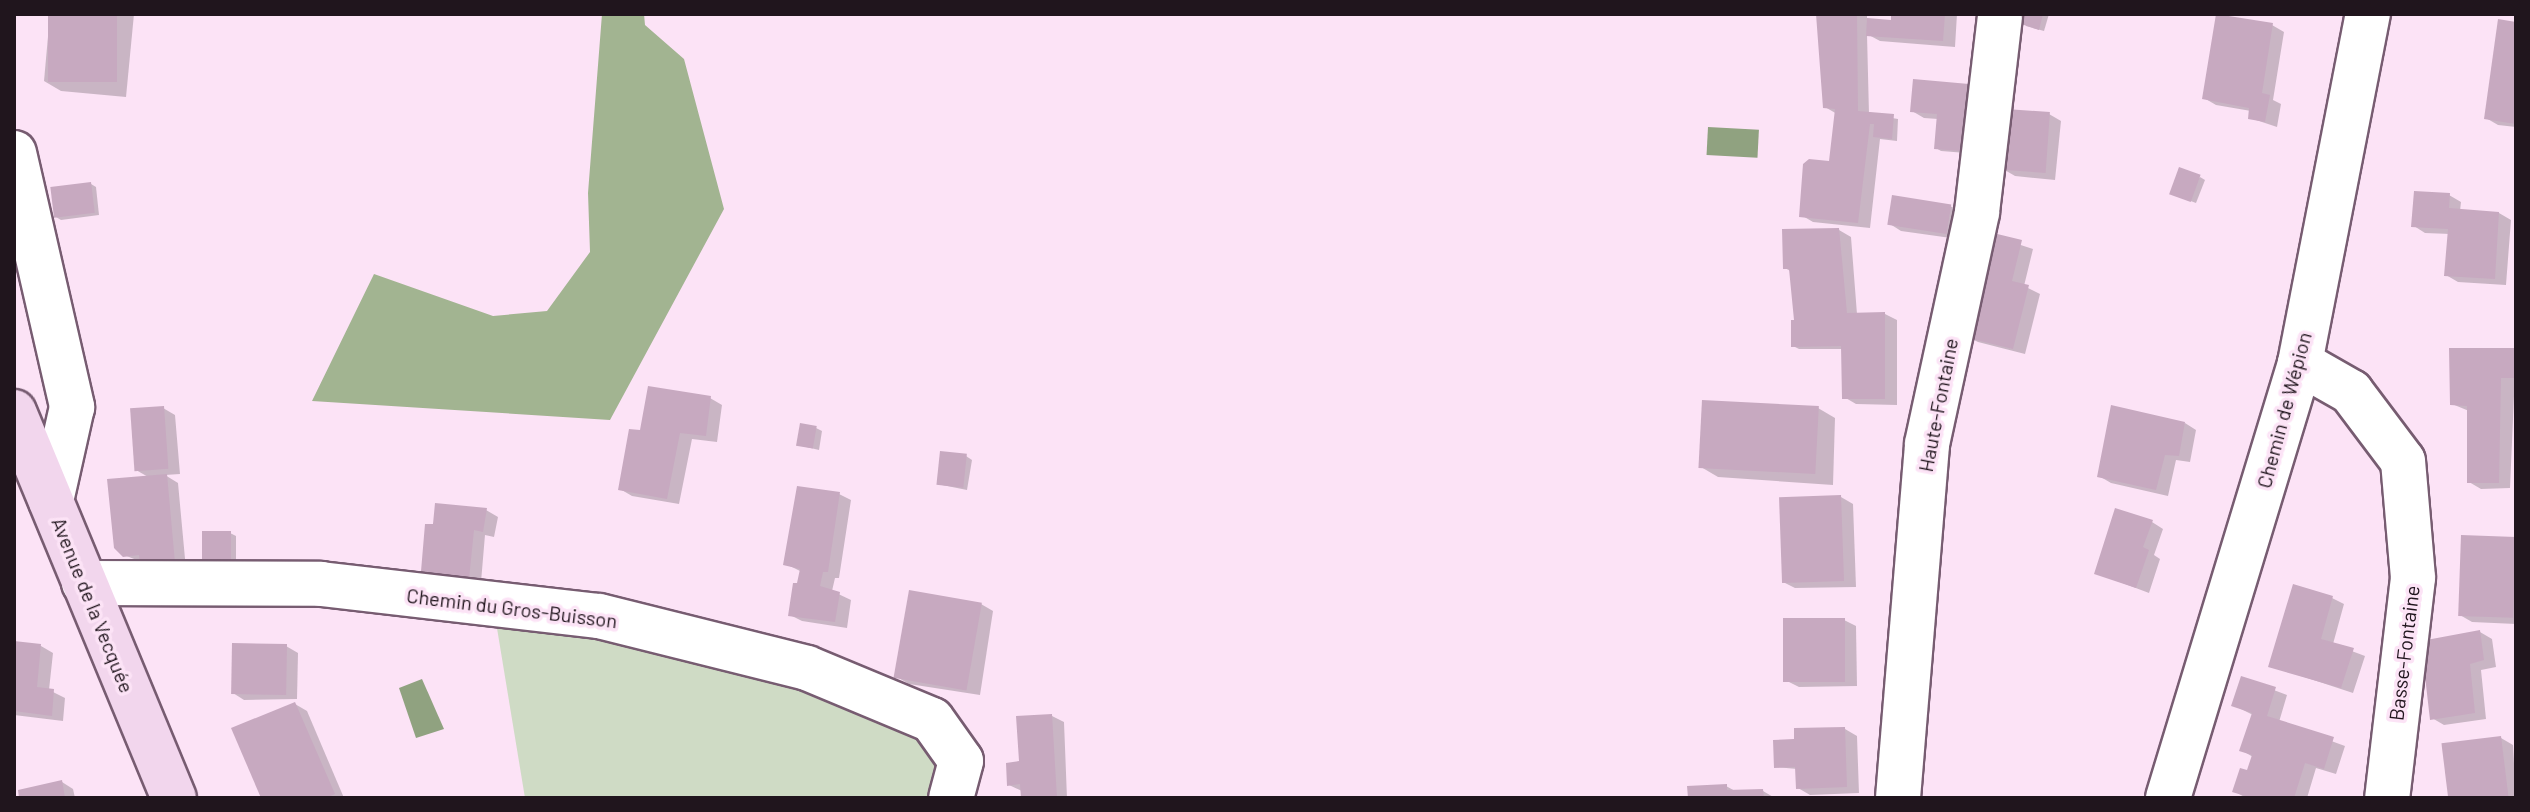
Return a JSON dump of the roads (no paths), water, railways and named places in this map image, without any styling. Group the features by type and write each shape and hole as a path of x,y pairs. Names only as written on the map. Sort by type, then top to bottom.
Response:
{"main road":[{"name":"Avenue de la Vecquée","path":"14,412 172,796"}],"street":[{"name":"Chemin de Wépion","path":"2168,798 2300,363 2368,14"},
{"name":"Haute-Fontaine","path":"1898,798 1927,444 1977,212 2000,16"},
{"path":"14,153 72,407 51,501"},
{"name":"Basse-Fontaine","path":"2300,363 2351,392 2403,461 2413,578 2387,798"},
{"name":"Chemin du Gros-Buisson","path":"84,583 321,584 614,620 807,668 932,720 961,761 951,798"}]}
